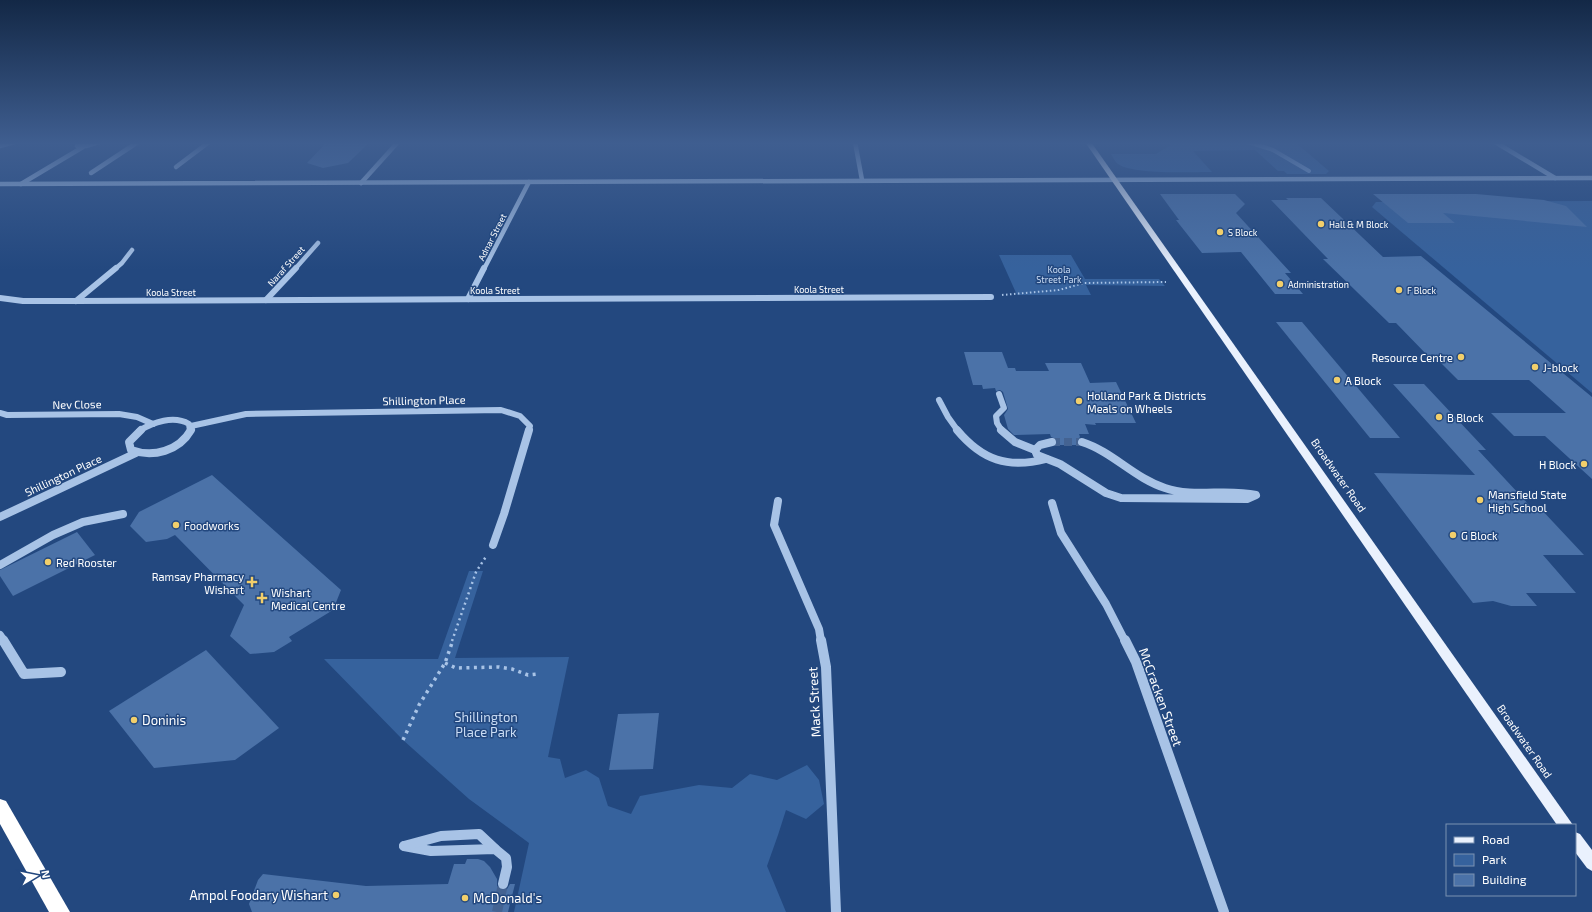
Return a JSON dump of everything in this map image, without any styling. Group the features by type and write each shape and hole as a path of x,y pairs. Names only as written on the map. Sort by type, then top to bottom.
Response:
{"highway":[{"path":"0,807 60,912"}],"main road":[{"name":"Broadwater Road","path":"1118,185 1565,824"},
{"path":"1576,839 1592,863"}],"street":[{"name":"Adnar Street","path":"468,299 528,185"},
{"name":"Naraf Street","path":"266,300 318,243"},
{"path":"76,301 122,263 132,250"},
{"name":"Koola Street","path":"0,298 23,301 76,301 991,297"},
{"path":"999,394 1004,408 996,416 996,423 1008,438 1016,443 1035,450 1037,455 1060,464 1106,493 1121,498 1247,499 1256,495 1245,491 1186,492 1164,488 1152,482 1095,445 1082,442"},
{"path":"938,400 959,432 974,448 984,455 996,461 1011,465 1034,464 1046,459"},
{"name":"Shillington Place","path":"191,426 246,414 501,410 520,416 530,426 504,514 493,545"},
{"name":"Nev Close","path":"0,413 7,415 119,414 137,417 153,424"},
{"path":"178,420 185,421 191,426 190,434 172,448 151,454 136,453 130,450 129,442 133,436 139,431 153,424 178,420"},
{"path":"1035,450 1040,445 1052,442"},
{"name":"Shillington Place","path":"0,517 136,453"},
{"name":"Mack Street","path":"778,501 774,525 819,629 826,667 836,912"},
{"name":"McCracken Street","path":"1052,503 1061,533 1106,604 1136,662 1224,912"},
{"path":"0,564 83,522 123,514"},
{"path":"0,635 24,674 61,672"},
{"path":"495,849 431,851 404,846 420,840 445,834 479,834 506,858 507,867 503,884"}],"path":[{"path":"991,297 1059,290 1084,283 1166,282"},
{"path":"403,740 418,704 445,663 476,572 493,545"},
{"path":"445,663 456,668 499,667 512,669 528,675 537,674"}],"green space":[{"path":"1592,201 1592,393 1372,207 1376,202"},
{"name":"Koola Street Park","path":"999,255 1071,255 1085,279 1159,279 1165,286 1086,285 1091,295 1017,295"},
{"name":"Shillington Place Park","path":"469,571 483,571 455,658 569,657 548,757 560,759 565,778 586,770 599,778 608,806 631,814 640,796 699,785 732,788 750,774 777,780 807,765 819,780 824,804 806,819 786,810 767,866 786,912 514,912 529,843 469,799 403,740 324,659 438,659"}],"building":[{"path":"1160,194 1235,194 1245,204 1236,213 1291,273 1285,273 1303,294 1275,294 1241,252 1202,253 1176,220 1179,220"},
{"path":"1373,194 1476,194 1544,200 1566,206 1587,227 1443,213 1455,223 1408,223"},
{"path":"1286,198 1321,198 1383,257 1421,256 1592,397 1592,479 1545,436 1514,436 1491,413 1566,413 1529,380 1458,380 1432,354 1429,357 1396,323 1389,323 1323,259 1328,259 1271,200 1288,200"},
{"name":"A Block","path":"1276,322 1302,322 1400,438 1370,438"},
{"name":"Holland Park & Districts Meals on Wheels","path":"964,352 1002,352 1008,368 1015,368 1016,371 1049,371 1045,363 1081,363 1090,383 1116,382 1136,423 1095,423 1096,425 1085,424 1089,434 1079,434 1080,437 1077,440 1078,445 1056,445 1056,439 1051,437 1050,434 1014,435 1008,429 1004,415 1008,409 1003,392 1000,390 996,391 995,388 983,389 982,385 973,385"},
{"name":"G Block","path":"1393,384 1424,384 1486,450 1478,450 1531,507 1539,507 1584,555 1543,555 1576,593 1526,593 1537,606 1511,606 1493,601 1473,603 1374,473 1475,475"},
{"path":"212,475 341,590 333,610 289,637 292,641 274,652 250,654 230,636 244,605 175,535 167,539 146,542 130,526 139,512"},
{"name":"Red Rooster","path":"77,532 95,555 13,596 0,576 0,570"},
{"path":"206,650 279,728 235,760 154,768 109,711"},
{"path":"659,713 653,769 609,770 618,714"},
{"path":"467,859 478,859 484,861 490,867 497,879 497,886 501,890 507,889 510,884 515,884 508,912 252,912 249,904 258,880 263,874 366,886 448,884 454,864 465,864"}],"tunnel":[{"path":"1052,442 1082,442"},
{"path":"497,912 503,884"}],"place":[{"name":"Hall & M Block","path":"1321,224"},
{"name":"S Block","path":"1220,232"},
{"name":"Administration","path":"1280,284"},
{"name":"F Block","path":"1399,290"},
{"name":"Resource Centre","path":"1461,357"},
{"name":"J-block","path":"1535,367"},
{"name":"A Block","path":"1337,380"},
{"name":"Holland Park & Districts Meals on Wheels","path":"1079,401"},
{"name":"B Block","path":"1439,417"},
{"name":"H Block","path":"1584,464"},
{"name":"Mansfield State High School","path":"1480,500"},
{"name":"Foodworks","path":"176,525"},
{"name":"G Block","path":"1453,535"},
{"name":"Red Rooster","path":"48,562"},
{"name":"Ramsay Pharmacy Wishart","path":"252,582"},
{"name":"Wishart Medical Centre","path":"262,598"},
{"name":"Doninis","path":"134,720"},
{"name":"Ampol Foodary Wishart","path":"336,895"},
{"name":"McDonald's","path":"465,898"}]}
